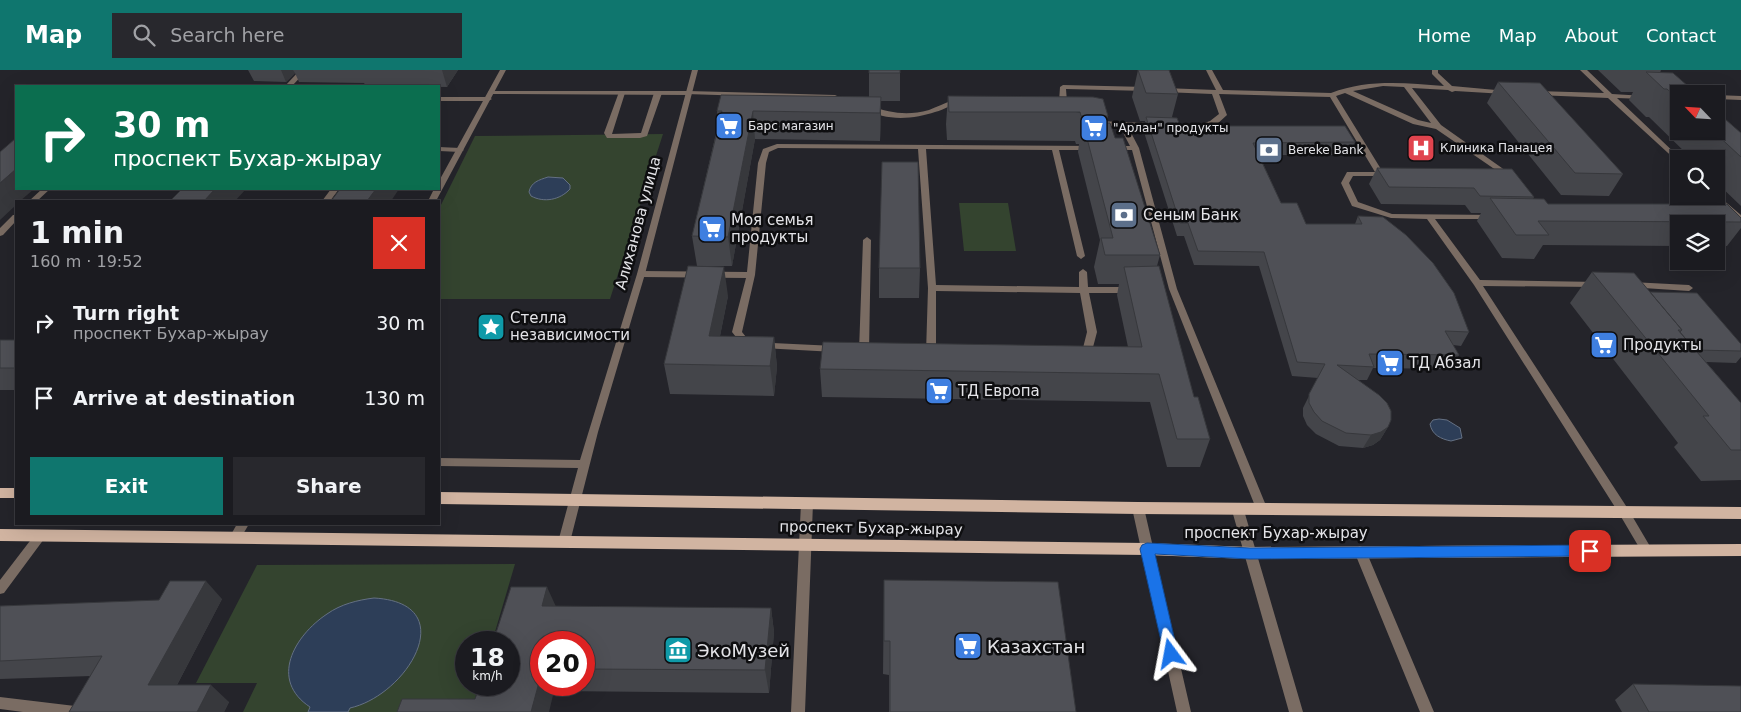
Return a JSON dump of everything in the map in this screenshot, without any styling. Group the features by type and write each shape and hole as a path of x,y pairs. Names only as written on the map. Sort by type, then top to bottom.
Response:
{"main road":[{"path":"0,493 15,493"},
{"name":"проспект Бухар-жырау","path":"440,498 575,498 1138,508 1238,507 1741,513"},
{"name":"проспект Бухар-жырау","path":"0,535 806,544 1147,549 1250,553 1741,550"}],"street":[{"path":"289,85 304,70"},
{"path":"440,186 503,70"},
{"name":"Алиханова улица","path":"564,542 592,432 641,274 694,70"},
{"path":"1088,122 1199,128 1213,123 1222,115 1218,92 1209,70"},
{"path":"1435,70 1435,74 1452,90"},
{"path":"1582,70 1670,152"},
{"path":"1075,117 1068,114 1062,87 1332,96 1345,90 1383,84 1452,90 1518,92"},
{"path":"1406,85 1438,127 1506,175 1511,182"},
{"path":"1345,90 1416,122 1438,127"},
{"path":"621,93 608,133 610,136 642,136 646,131 658,94"},
{"path":"440,99 621,93 840,97"},
{"path":"1527,93 1650,97"},
{"path":"1332,96 1380,174"},
{"path":"1725,97 1741,98"},
{"path":"861,103 878,113 907,116 932,111 948,102 965,103"},
{"path":"1124,125 1135,148 1168,289 1261,508"},
{"path":"867,240 860,350 747,345 737,332 751,275 762,163 766,151 777,146 1099,148"},
{"path":"922,147 932,288 931,352"},
{"path":"1055,148 1081,256"},
{"path":"1108,148 1135,148"},
{"path":"440,149 460,150"},
{"path":"1390,174 1350,174 1345,183 1355,204 1391,216 1503,217"},
{"path":"1486,175 1506,175"},
{"path":"34,200 45,190"},
{"path":"1725,205 1741,220"},
{"path":"1429,216 1477,283 1647,551"},
{"path":"0,232 15,218"},
{"path":"1731,220 1741,220"},
{"path":"1067,351 1087,351 1092,332 1084,290 1083,272"},
{"path":"641,274 751,275"},
{"path":"1477,283 1603,284"},
{"path":"1622,285 1689,288"},
{"path":"932,288 1143,290"},
{"path":"440,462 585,464"},
{"path":"798,712 807,502"},
{"path":"1238,507 1296,712"},
{"path":"1138,508 1184,712"},
{"path":"235,538 242,525"},
{"path":"0,589 40,536"},
{"path":"1360,551 1427,712"},
{"path":"0,703 75,712"}],"green space":[{"path":"663,134 610,299 440,299 440,207 475,136"},
{"path":"959,203 1008,203 1016,251 964,251"},
{"path":"515,564 495,631 455,631 455,696 476,696 474,702 404,712 243,712 257,683 196,683 257,565"}],"water":[{"path":"548,177 563,178 570,185 570,189 562,196 552,199 546,200 531,196 529,192 534,184"},
{"path":"1433,420 1447,420 1460,428 1462,438 1451,441 1438,436 1430,424"},
{"path":"374,598 401,604 416,615 421,632 417,650 407,669 391,686 371,700 350,708 348,712 308,712 310,707 298,696 291,684 289,672 296,646 315,623 327,614 350,603"}],"building":[{"path":"869,70 900,70 900,73 869,73"},
{"path":"1138,70 1169,70 1178,94 1146,93"},
{"path":"1646,72 1673,73 1687,85 1670,85 1670,92 1664,89"},
{"path":"1498,82 1540,83 1623,174 1575,173"},
{"path":"721,95 881,97 880,113 753,111 728,237 692,236 722,111 717,111"},
{"path":"948,96 1093,97 1103,99 1108,116 1081,116 1080,112 949,112"},
{"path":"1146,117 1177,118 1182,131 1224,132 1221,126 1345,126 1355,142 1253,143 1281,203 1297,203 1306,224 1362,224 1358,216 1383,217 1406,235 1433,263 1454,293 1469,332 1445,331 1459,355 1369,354 1374,367 1337,365 1379,395 1387,403 1391,411 1391,420 1388,427 1381,432 1371,435 1346,433 1322,421 1314,412 1309,403 1309,394 1325,364 1297,362 1264,252 1198,251 1188,223 1180,223"},
{"path":"1725,119 1741,133 1741,157 1723,140 1725,140"},
{"path":"1083,123 1110,123 1115,138 1123,138 1160,255 1105,255 1101,238 1113,238"},
{"path":"15,139 15,170 0,183 0,152"},
{"path":"882,162 918,162 920,268 879,268"},
{"path":"1377,168 1512,169 1534,197 1480,196 1474,188 1389,187"},
{"path":"181,190 214,190 205,200 171,200"},
{"path":"339,190 375,190 368,200 332,200"},
{"path":"1490,198 1544,199 1548,204 1727,204 1741,218 1741,222 1725,222 1725,215 1670,215 1670,222 1538,221 1549,235 1516,235"},
{"path":"688,266 724,267 709,336 774,337 770,366 664,364"},
{"path":"1159,266 1194,397 1198,397 1210,439 1177,439 1159,374 820,369 823,342 1142,347 1124,267"},
{"path":"1592,272 1634,273 1682,330 1678,330 1741,403 1741,450 1731,450 1703,416 1709,416"},
{"path":"1650,292 1697,293 1741,344 1741,351 1695,350 1680,332 1682,330"},
{"path":"0,340 15,340 15,368 0,368"},
{"name":"Казахстан","path":"884,580 1058,582 1076,712 890,712 890,641 884,641"},
{"path":"170,581 206,581 148,685 211,685 197,712 69,712 102,656 0,661 0,606 159,600"},
{"path":"511,587 547,587 542,606 771,608 765,670 595,669 595,631 530,631 530,696 535,696 531,712 397,712 402,699 475,699 476,696 520,696 520,631 497,631"},
{"path":"1633,684 1741,686 1741,712 1649,712"}],"place":[{"name":"Барс магазин","path":"729,126"},
{"name":"\"Арлан\" продукты","path":"1094,128"},
{"name":"Клиника Панацея","path":"1421,148"},
{"name":"Bereke Bank","path":"1269,150"},
{"name":"Сеным Банк","path":"1124,215"},
{"name":"Моя семья продукты","path":"712,229"},
{"name":"Стелла независимости","path":"491,327"},
{"name":"Продукты","path":"1604,345"},
{"name":"ТД Абзал","path":"1390,363"},
{"name":"ТД Европа","path":"939,391"},
{"name":"Казахстан","path":"968,646"},
{"name":"ЭкоМузей","path":"678,650"}],"route":[{"path":"1171,654 1147,549 1250,553 1590,551"}]}
